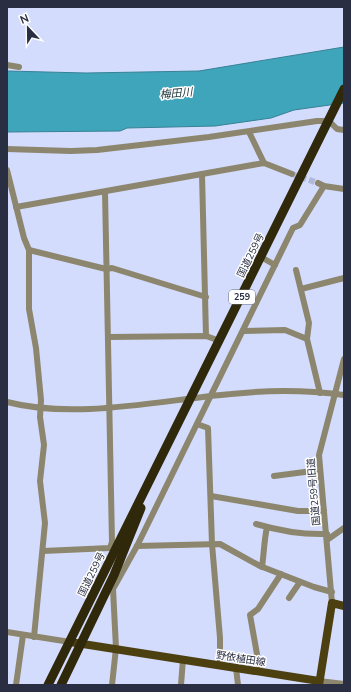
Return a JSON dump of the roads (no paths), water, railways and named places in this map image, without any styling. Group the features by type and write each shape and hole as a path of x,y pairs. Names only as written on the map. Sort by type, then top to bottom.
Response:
{"highway":[{"name":"国道259号","path":"48,685 155,473 344,89"},
{"name":"国道259号","path":"60,685 114,576 155,473"}],"main road":[{"path":"319,683 332,603 344,606"},
{"name":"野依植田線","path":"70,642 260,671 319,683"}],"street":[{"path":"7,66 19,67"},
{"path":"7,148 71,151 97,150 249,132 317,121 328,121 337,129 344,130"},
{"path":"249,132 264,163"},
{"path":"16,207 264,163 292,174"},
{"path":"7,170 29,250 29,309 36,348 44,445 40,482 45,523 34,637"},
{"path":"202,174 206,336"},
{"path":"112,685 116,648 113,589 137,546 293,228 300,225 321,184 344,189"},
{"path":"43,551 110,548 112,542 105,192"},
{"path":"29,250 106,269 112,268 122,270 206,297"},
{"path":"262,257 275,265"},
{"path":"296,270 309,323 307,339 320,393"},
{"path":"301,289 344,278"},
{"path":"242,331 285,330 307,339"},
{"path":"108,337 206,336 220,341"},
{"name":"国道259号旧道","path":"332,603 319,455 344,359"},
{"path":"7,402 40,408 110,408 231,394 320,393 344,395"},
{"path":"197,424 208,428 212,544 220,638 220,665"},
{"path":"274,476 320,470"},
{"path":"211,496 298,511 324,511"},
{"path":"256,524 283,532 327,537 344,528"},
{"path":"262,567 264,553 263,541 267,527"},
{"path":"137,546 220,544 262,567 300,582 332,592"},
{"path":"260,671 250,615 258,609 281,574"},
{"path":"289,598 300,582"},
{"path":"7,632 70,642"},
{"path":"16,685 23,635"},
{"path":"181,685 183,659"},
{"path":"236,668 238,685"},
{"path":"319,683 344,684"}],"water":[{"name":"梅田川","path":"344,47 344,103 294,110 271,118 215,126 127,128 120,131 7,132 7,71 86,73 199,71"}],"tunnel":[{"path":"292,174 318,183"}]}
